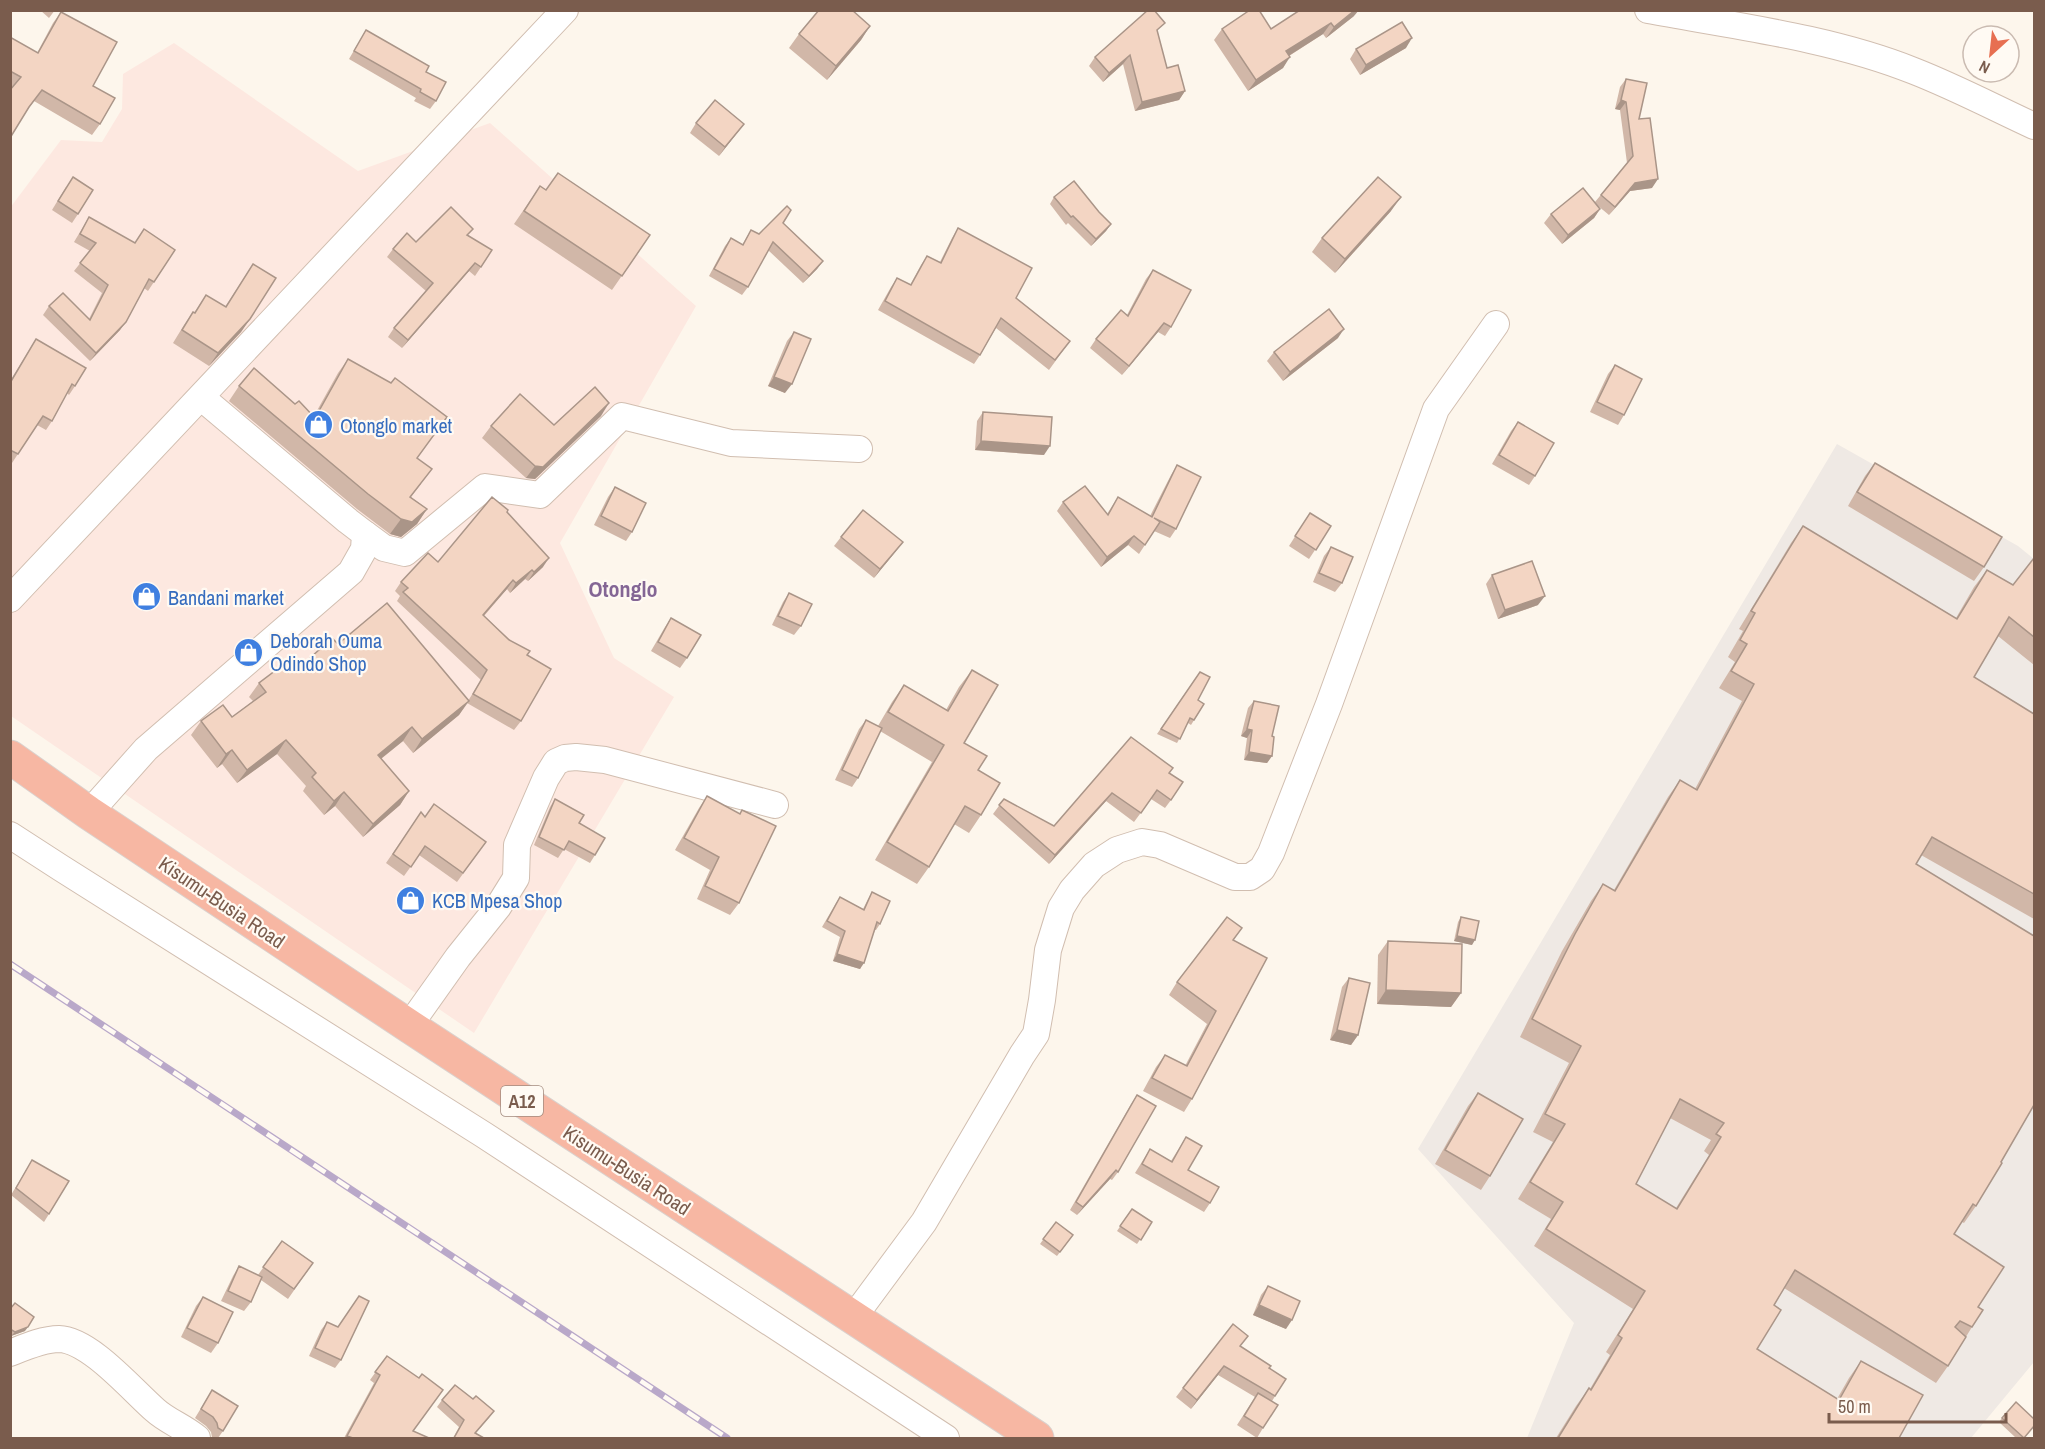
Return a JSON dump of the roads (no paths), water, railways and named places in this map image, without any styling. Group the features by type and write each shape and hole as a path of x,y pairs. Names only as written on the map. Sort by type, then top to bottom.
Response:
{"highway":[{"name":"Kisumu-Busia Road","path":"10,757 89,813 409,1026 1037,1438"}],"street":[{"path":"10,599 202,398 565,10"},
{"path":"1648,10 1849,50 1914,70 2034,126"},
{"path":"852,1318 924,1222 1036,1034 1048,950 1061,908 1072,890 1094,865 1117,850 1142,842 1160,845 1234,877 1250,877 1262,869 1271,853 1329,704 1436,409 1496,324"},
{"path":"202,398 365,534 384,548 405,553 485,487 540,495 622,416 731,443 859,449"},
{"path":"89,813 146,749 351,572 364,549 365,534"},
{"path":"409,1026 458,957 498,907 516,878 517,846 546,778 556,762 576,757 606,760 775,805"},
{"path":"10,835 484,1135 946,1438"},
{"path":"10,1353 45,1341 61,1339 76,1344 102,1359 156,1412 197,1438"}],"railway":[{"path":"10,964 727,1438"}],"place":[{"name":"Otonglo market","path":"319,425"},
{"name":"Bandani market","path":"147,597"},
{"name":"Deborah Ouma Odindo Shop","path":"249,652"},
{"name":"KCB Mpesa Shop","path":"411,900"}],"district":[{"name":"Otonglo","path":"623,589"}]}
